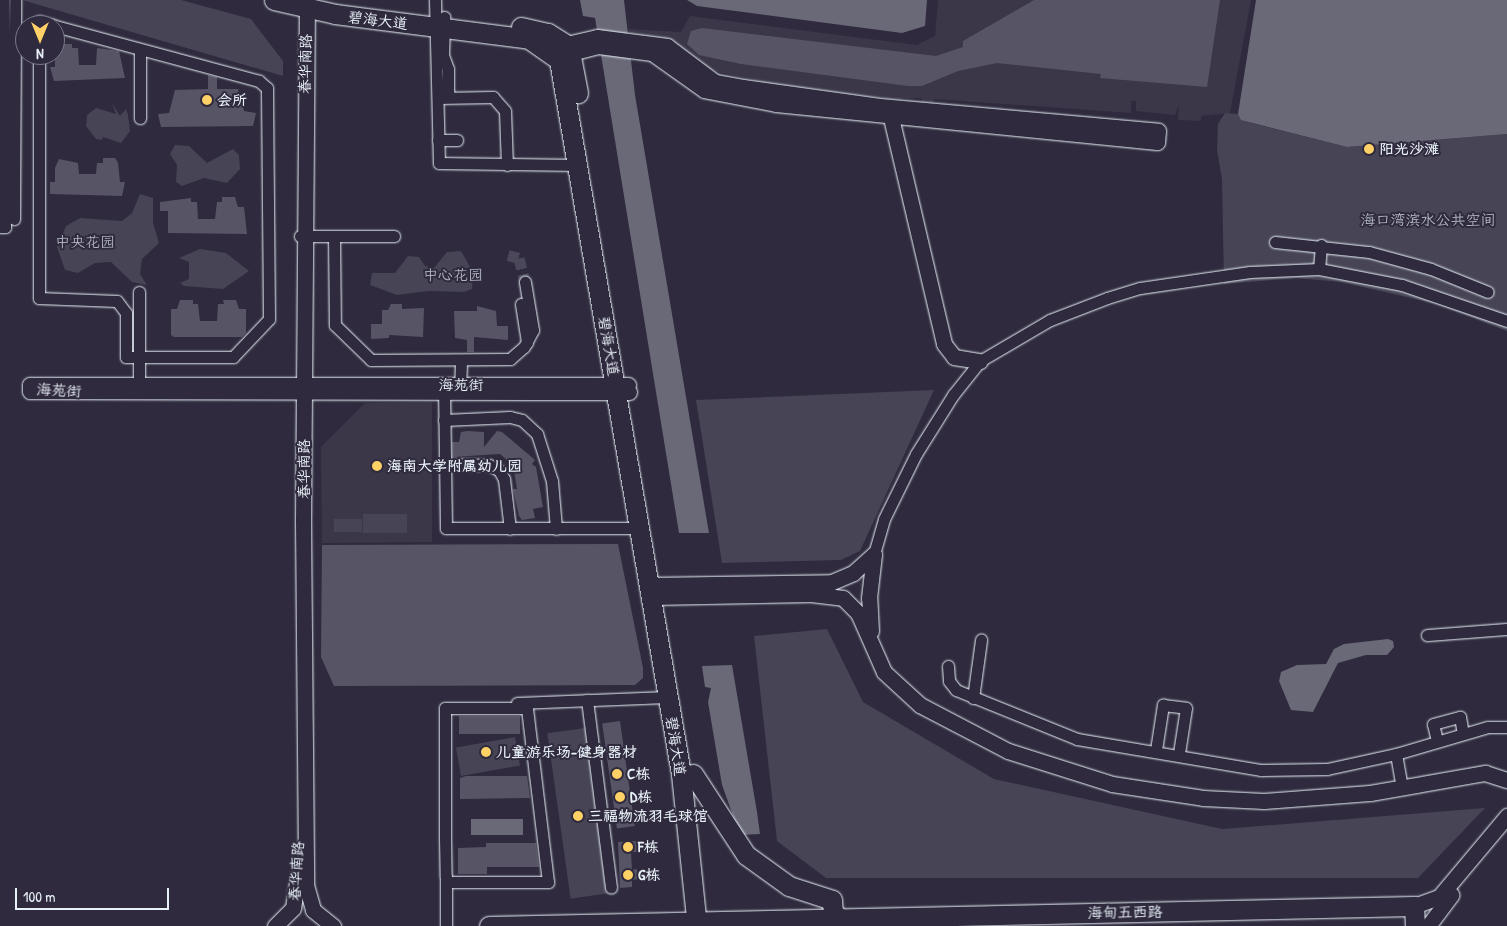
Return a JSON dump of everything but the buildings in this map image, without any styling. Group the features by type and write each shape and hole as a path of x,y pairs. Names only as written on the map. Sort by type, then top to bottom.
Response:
{"main road":[{"name":"碧海大道","path":"274,0 438,17 530,39 560,51"},
{"name":"碧海大道","path":"560,51 561,67 579,165 622,388 640,528 656,591 668,697 703,923"},
{"name":"碧海大道","path":"560,51 622,388 656,591 693,774 703,923"},
{"path":"693,774 719,820 746,855 789,886 832,900 833,913 840,918"},
{"path":"1414,906 1415,926"},
{"name":"海甸五西路","path":"489,926 703,923 840,918 1304,915 1414,906"}],"street":[{"path":"0,227 5,227 2,177 4,0"},
{"path":"15,0 17,15"},
{"name":"春华南路","path":"275,926 294,908 298,885 303,236 301,198 296,183 305,3"},
{"path":"438,17 440,63 448,92 438,98"},
{"path":"39,65 39,298 117,301 126,313 126,357 234,357 265,326 269,304 267,88 259,81 65,28"},
{"path":"560,51 589,42 638,47 667,46 715,82 892,113 1157,142 1158,131 892,113"},
{"path":"140,50 140,118"},
{"path":"14,219 19,65"},
{"path":"438,98 438,140 442,165 579,165"},
{"path":"438,98 493,98 505,111 506,165"},
{"path":"892,113 944,344 954,357 980,361"},
{"path":"438,140 456,140"},
{"path":"303,236 394,236"},
{"path":"334,236 335,325 371,360 461,361 510,359 527,343 533,330 525,282"},
{"path":"1275,242 1321,245 1370,252 1450,276 1488,292"},
{"path":"1319,269 1321,245"},
{"path":"1507,321 1442,297 1368,277 1319,269 1258,272 1140,288 1050,320 980,361 952,395 916,454 884,519 874,554 869,623 884,663 922,700 1005,743 1099,775 1216,794 1303,795 1401,785 1472,766 1507,768"},
{"path":"1442,297 1450,276"},
{"path":"139,388 140,292"},
{"path":"521,304 527,343"},
{"path":"460,388 461,361"},
{"name":"海苑街","path":"139,388 30,391 30,385 139,388 622,388"},
{"name":"春华南路","path":"301,388 306,885 313,910 333,926"},
{"path":"444,388 444,526 510,529 640,528"},
{"path":"444,420 510,417 522,420 537,434 552,481 556,529"},
{"path":"444,464 490,465 499,470 504,479 510,529"},
{"path":"656,591 832,582 853,573 874,554"},
{"path":"656,591 811,594 843,598 858,613 884,672 920,705 1008,751 1104,782 1203,798 1264,801 1485,773 1507,780"},
{"path":"1427,635 1507,629"},
{"path":"973,698 981,640"},
{"path":"948,666 951,686 973,698 1076,739 1180,753 1261,770 1327,769 1396,754 1463,734 1507,727"},
{"path":"446,926 445,708 449,706 668,697"},
{"path":"587,700 611,887"},
{"path":"1156,750 1162,705 1186,708 1180,753"},
{"path":"449,706 450,762"},
{"path":"446,882 548,882 527,708 449,706"},
{"path":"1436,741 1433,724 1460,717 1463,734"},
{"path":"1396,754 1401,785"},
{"path":"1414,906 1439,896 1507,816"},
{"path":"1428,926 1507,831"}],"shaded area":[{"path":"938,0 1251,0 1230,113 1201,116 1201,121 1178,120 1179,105 1175,115 1136,111 1136,101 1131,101 1131,113 934,99 933,103 922,102 922,98 891,99 769,84 634,51 628,29 681,32 690,16 917,45 935,36"},
{"name":"海南大学附属幼儿园","path":"432,402 432,542 322,543 321,447 365,403"}],"green space":[{"path":"22,0 181,0 251,19 283,61 283,76"},
{"path":"112,103 120,116 126,109 128,115 130,131 121,143 103,137 102,140 96,139 86,126 87,115 96,108 116,114"},
{"name":"海口湾滨水公共空间","path":"1225,113 1238,114 1251,123 1347,147 1507,134 1507,331 1437,304 1341,282 1296,278 1224,284 1222,179 1217,150 1218,124"},
{"path":"175,145 189,146 207,163 233,149 239,155 240,169 227,183 204,178 182,186 176,182 177,165 170,154"},
{"name":"中央花园","path":"140,194 153,198 153,223 159,243 142,259 140,274 147,285 132,282 111,262 95,263 78,273 65,270 57,247 66,226 80,218 122,221 132,213"},
{"path":"200,249 226,253 249,271 223,289 184,286 180,283 189,279 189,262 179,258"},
{"name":"中心花园","path":"461,251 473,272 472,289 464,292 428,291 397,295 370,285 372,273 395,273 408,256 419,257 425,266 434,268 447,252"},
{"path":"934,390 860,551 841,560 722,563 696,400"},
{"path":"363,514 407,514 407,533 363,533"},
{"path":"334,519 362,519 362,532 334,532"},
{"path":"827,629 863,702 994,779 1222,829 1485,808 1418,878 826,878 777,841 754,636"},
{"name":"三福物流羽毛球馆","path":"585,728 608,893 571,899 547,733"},
{"name":"儿童游乐场-健身器材","path":"515,737 520,766 461,776 456,747"}],"water":[{"path":"580,0 624,0 635,95 709,533 679,533 595,18 583,16"},
{"path":"687,0 927,0 925,26 902,33 697,6"},
{"path":"1256,0 1507,0 1507,134 1347,147 1241,120 1238,114"},
{"path":"1388,639 1393,641 1394,647 1387,655 1366,655 1338,663 1313,712 1291,710 1279,681 1281,672 1297,665 1326,664 1334,649 1344,644"},
{"path":"732,665 760,834 740,835 722,785 708,702 711,688 705,687 702,666"},
{"path":"471,819 523,819 523,835 471,835"}],"tunnel":[{"path":"508,255 519,258 525,282"}],"place":[{"name":"会所","path":"207,100"},
{"name":"阳光沙滩","path":"1369,149"},
{"name":"海南大学附属幼儿园","path":"377,466"},
{"name":"儿童游乐场-健身器材","path":"486,752"},
{"name":"C栋","path":"617,774"},
{"name":"D栋","path":"620,797"},
{"name":"三福物流羽毛球馆","path":"578,816"},
{"name":"F栋","path":"628,847"},
{"name":"G栋","path":"628,875"}]}
